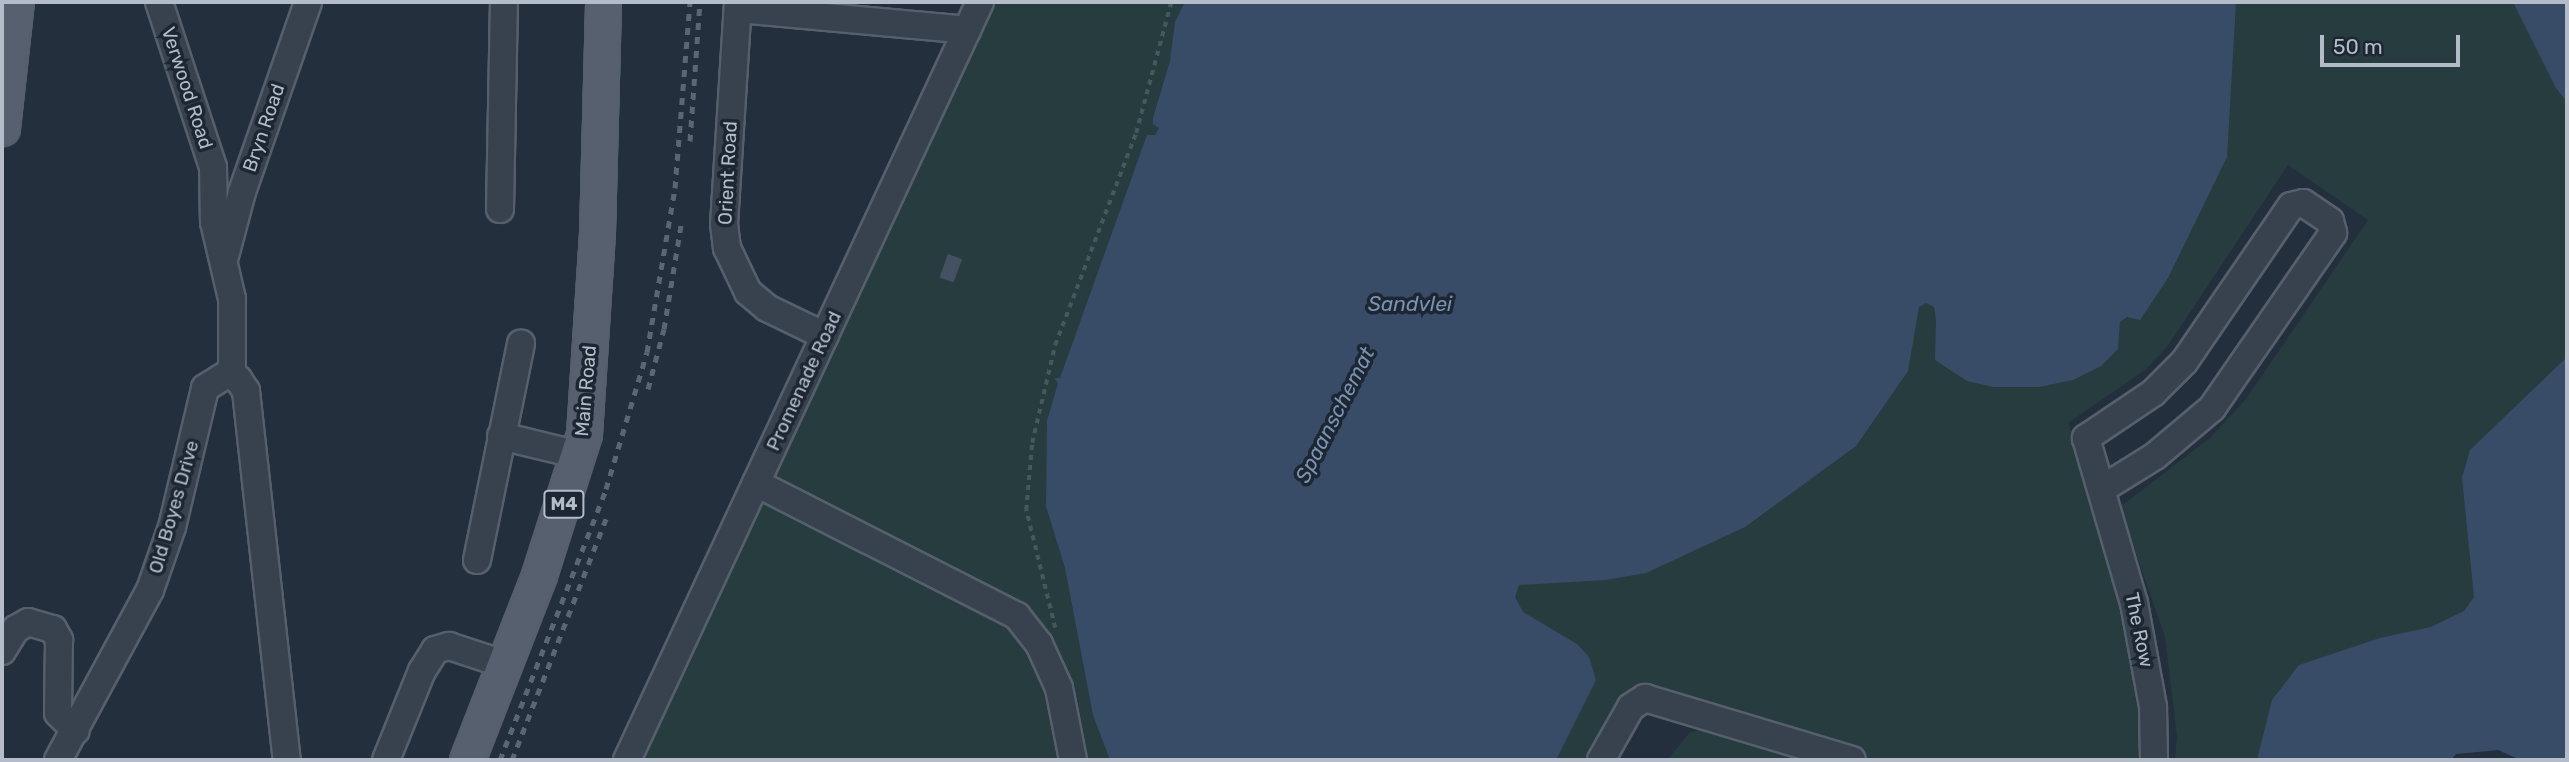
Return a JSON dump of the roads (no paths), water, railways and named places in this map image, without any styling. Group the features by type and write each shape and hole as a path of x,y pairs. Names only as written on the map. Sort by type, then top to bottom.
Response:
{"main road":[{"path":"2,128 16,2"},
{"name":"Main Road","path":"467,760 579,455 597,233 603,2"}],"street":[{"name":"Verwood Road","path":"159,2 209,149 214,222 225,256"},
{"name":"Bryn Road","path":"225,256 242,192 308,2"},
{"path":"500,209 504,2"},
{"name":"Promenade Road","path":"627,760 980,2"},
{"path":"738,6 967,30"},
{"name":"Orient Road","path":"738,6 724,224 727,248 748,292 767,308 825,336"},
{"name":"The Row","path":"2105,496 2212,408 2333,233 2330,221 2303,203 2291,206 2184,362 2152,393 2089,435 2085,441 2105,496 2148,675 2154,760"},
{"path":"225,256 232,299 232,376 246,391 287,760"},
{"path":"477,559 521,343"},
{"name":"Old Boyes Drive","path":"58,760 150,590 165,549 205,388 220,376 232,376"},
{"path":"501,436 579,455"},
{"path":"756,483 1017,616 1039,644 1059,688 1073,760"},
{"path":"2,651 16,629 28,622 53,629 59,640 58,713 76,731"},
{"path":"386,760 422,671 435,650 449,646 504,664"},
{"path":"1601,760 1631,707 1646,698 1853,760"}],"water":[{"name":"Sandvlei","path":"1185,2 2236,2 2227,157 2168,278 2140,320 2127,317 2120,322 2118,349 2101,366 2073,380 2039,387 1993,387 1967,381 1935,360 1934,307 1926,303 1919,307 1908,371 1856,446 1745,527 1646,573 1606,580 1519,585 1515,597 1523,612 1577,644 1589,657 1596,680 1556,760 1110,760 1093,715 1065,568 1046,506 1047,421 1058,383 1054,378 1060,378 1147,135 1155,135 1159,128 1153,124 1153,118 1170,61 1175,22"},
{"path":"2513,2 2567,2 2567,102 2556,88"},
{"path":"2567,357 2567,760 2521,760 2498,750 2456,754 2451,760 2257,760 2272,700 2299,665 2380,638 2431,627 2464,611 2474,597 2462,478 2470,450"}],"railway":[{"path":"500,760 606,489 647,352 675,188 690,2"},
{"path":"690,141 700,2"},
{"path":"648,389 664,329 681,225"},
{"path":"512,760 606,519"}],"water label":[{"name":"Spaanschemat","path":"1335,415"}]}
